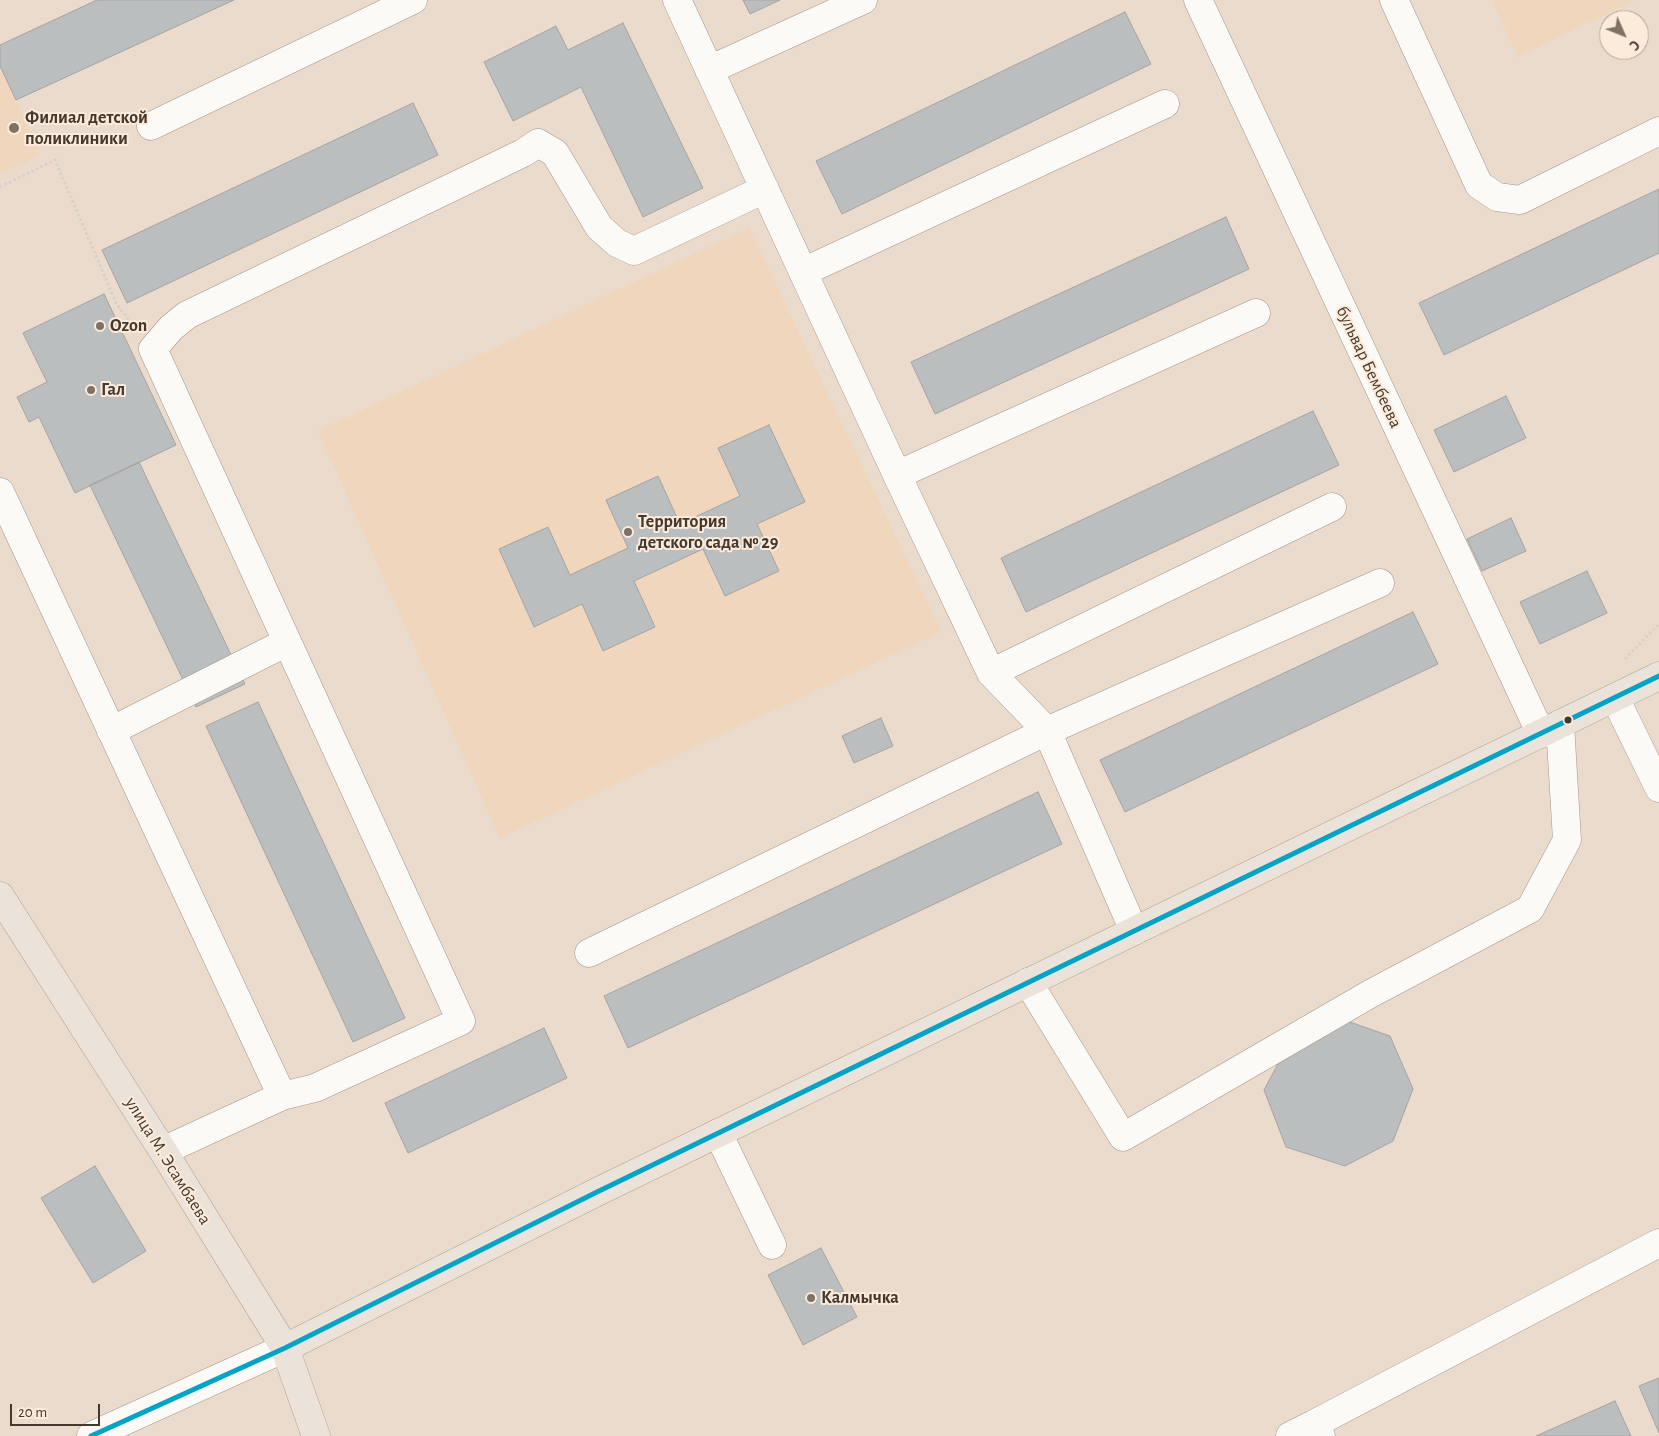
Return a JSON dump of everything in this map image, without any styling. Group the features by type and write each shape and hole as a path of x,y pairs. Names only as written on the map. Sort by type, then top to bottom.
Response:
{"main road":[{"path":"285,1348 597,1192 1659,676"},
{"name":"улица М. Эсамбаева","path":"0,896 163,1151 285,1348 316,1436"}],"street":[{"path":"151,126 413,0"},
{"path":"677,0 991,673 1047,731 1134,930"},
{"path":"709,70 863,0"},
{"name":"бульвар Бембеева","path":"1198,0 1551,729"},
{"path":"1394,0 1479,184 1497,197 1520,200 1659,131"},
{"path":"803,272 1165,104"},
{"path":"163,1151 282,1096 314,1088 461,1020 153,349 186,315 523,153 538,143 555,153 599,227 616,243 634,251 765,189"},
{"path":"897,475 1256,313"},
{"path":"0,492 282,1096"},
{"path":"991,673 1332,507"},
{"path":"589,954 1047,731 1380,583"},
{"path":"111,731 287,642"},
{"path":"1615,698 1659,788"},
{"path":"1028,982 1123,1137 1370,994 1530,909 1567,840 1551,729"},
{"path":"718,1133 772,1245"},
{"path":"1290,1436 1317,1430 1659,1243"},
{"path":"91,1436 285,1348"}],"path":[{"path":"0,187 55,160 117,305 153,349"}],"shaded area":[{"path":"1492,0 1635,0 1614,10 1599,10 1599,18 1518,57"},
{"name":"Филиал детской поликлиники","path":"0,66 41,155 0,174"},
{"name":"Территория детского сада № 29","path":"749,228 941,632 500,838 318,431"}],"building":[{"path":"97,0 234,0 16,100 0,66 0,45"},
{"path":"743,0 780,0 750,14"},
{"path":"1125,12 1151,64 842,214 816,161"},
{"path":"623,23 703,188 643,217 581,87 513,121 484,62 556,26 568,50"},
{"path":"413,103 438,155 127,303 102,250"},
{"path":"1659,189 1659,253 1444,355 1419,303"},
{"path":"1226,217 1249,269 935,414 911,362"},
{"name":"Гал","path":"104,294 176,445 75,493 39,417 29,422 17,397 47,382 23,333"},
{"path":"1506,396 1526,438 1454,472 1434,430"},
{"path":"1313,411 1339,465 1026,612 1001,558"},
{"path":"769,425 805,502 757,524 779,571 725,596 703,549 634,581 655,627 603,651 582,604 534,627 499,549 548,527 570,575 628,548 606,500 658,476 680,524 740,496 718,448"},
{"path":"139,462 245,684 196,707 90,485"},
{"path":"1511,518 1526,551 1482,571 1467,539"},
{"path":"1587,571 1607,613 1540,644 1520,602"},
{"path":"1413,612 1438,664 1125,812 1100,760"},
{"path":"258,702 405,1018 353,1042 206,726"},
{"path":"881,718 893,746 854,763 842,736"},
{"path":"1038,792 1062,844 628,1048 604,996"},
{"path":"1341,1019 1390,1036 1413,1089 1393,1141 1345,1166 1286,1147 1264,1090 1288,1045"},
{"path":"544,1028 567,1078 408,1153 385,1103"},
{"path":"95,1166 146,1251 93,1283 41,1198"},
{"path":"821,1248 857,1317 803,1345 768,1275"},
{"path":"1659,1378 1659,1433 1639,1386"},
{"path":"1615,1401 1631,1436 1536,1436"}],"transit line":[{"path":"91,1436 285,1348 597,1192 1659,676"}],"place":[{"name":"Филиал детской поликлиники","path":"14,128"},
{"name":"Ozon","path":"100,326"},
{"name":"Гал","path":"91,390"},
{"name":"Территория детского сада № 29","path":"628,532"},
{"name":"Калмычка","path":"811,1298"}]}
